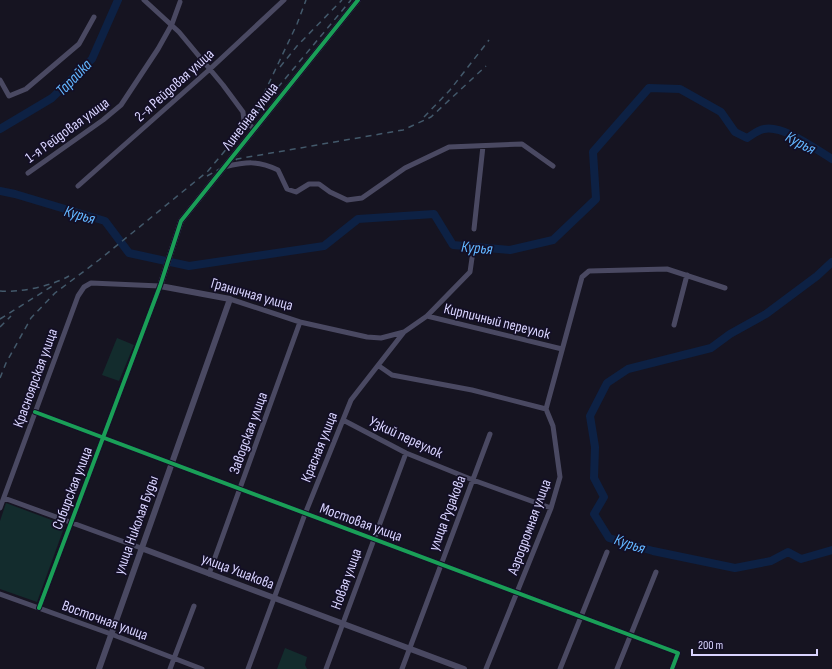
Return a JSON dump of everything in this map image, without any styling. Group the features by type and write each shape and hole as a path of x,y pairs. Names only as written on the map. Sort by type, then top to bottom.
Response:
{"street":[{"path":"144,0 172,24 210,69 243,112 244,121 255,129"},
{"name":"2-я Рейдовая улица","path":"78,186 210,69 284,0"},
{"name":"Линейная улица","path":"160,286 172,253 181,221 358,0"},
{"name":"1-я Рейдовая улица","path":"28,173 103,120 121,105 158,49 172,24 180,2"},
{"path":"0,80 10,96 26,89 79,44 94,17"},
{"path":"224,167 247,162 264,163 278,170 287,189 296,192 309,184 319,184 330,192 347,200 362,198 405,168 448,147 522,144 553,166"},
{"path":"474,229 483,146"},
{"name":"Красная улица","path":"248,669 305,514 355,394 379,366 404,332 427,316 470,272 472,258"},
{"path":"379,366 392,375 472,390 546,409 581,282 585,273 593,270 658,268 687,275 725,288"},
{"path":"674,325 687,275"},
{"name":"Граничная улица","path":"91,284 160,286 230,299 300,322 374,338 404,332"},
{"name":"Красноярская улица","path":"0,508 78,296 84,287 91,284"},
{"name":"Сибирская улица","path":"40,608 160,286"},
{"name":"улица Николая Буды","path":"98,669 230,299"},
{"name":"Кирпичный переулок","path":"427,316 562,349"},
{"name":"Заводская улица","path":"210,574 300,322"},
{"name":"Аэродромная улица","path":"486,669 518,593 551,508 560,477 553,426 546,409"},
{"name":"Мостовая улица","path":"35,412 678,653 672,669"},
{"name":"Узкий переулок","path":"343,420 406,453 473,480 551,508"},
{"name":"улица Рудакова","path":"402,669 490,434"},
{"name":"Новая улица","path":"326,669 406,453"},
{"name":"улица Ушакова","path":"4,498 464,669"},
{"path":"560,669 607,552"},
{"path":"618,669 656,572"},
{"name":"Восточная улица","path":"0,594 202,669"},
{"path":"170,669 194,606"}],"green space":[{"path":"117,338 134,345 119,381 102,375"},
{"path":"6,503 65,525 37,602 0,589 0,521"},
{"path":"285,648 307,657 305,665 307,669 277,669"}],"waterway":[{"name":"Тарайка","path":"0,129 52,98 92,59 118,0"},
{"name":"Курья","path":"0,191 15,194 105,221 129,253 189,266 324,246 358,219 434,214 453,245 510,250 553,240 596,199 593,152 649,88 680,89 721,112 735,132 747,138 757,131 764,129 781,131 790,134 832,159"},
{"name":"Курья","path":"832,262 817,276 766,314 730,334 711,348 628,369 607,383 590,416 595,447 594,478 604,497 594,514 609,538 653,551 735,568 771,561 788,552 801,559 832,550"}],"railway":[{"path":"259,104 297,24 306,0"},
{"path":"280,67 297,46 342,0"},
{"path":"0,378 6,363 31,318 55,293 99,260 208,171 351,0"},
{"path":"424,117 450,90 489,40"},
{"path":"207,176 237,159 403,130 431,117 486,66"},
{"path":"0,291 16,291 35,288 54,283 69,276"},
{"path":"0,319 54,285"},
{"path":"0,327 11,316"}],"cycle path":[{"path":"39,608 160,286 181,221 358,0"},
{"path":"35,412 678,653 672,669"}]}
